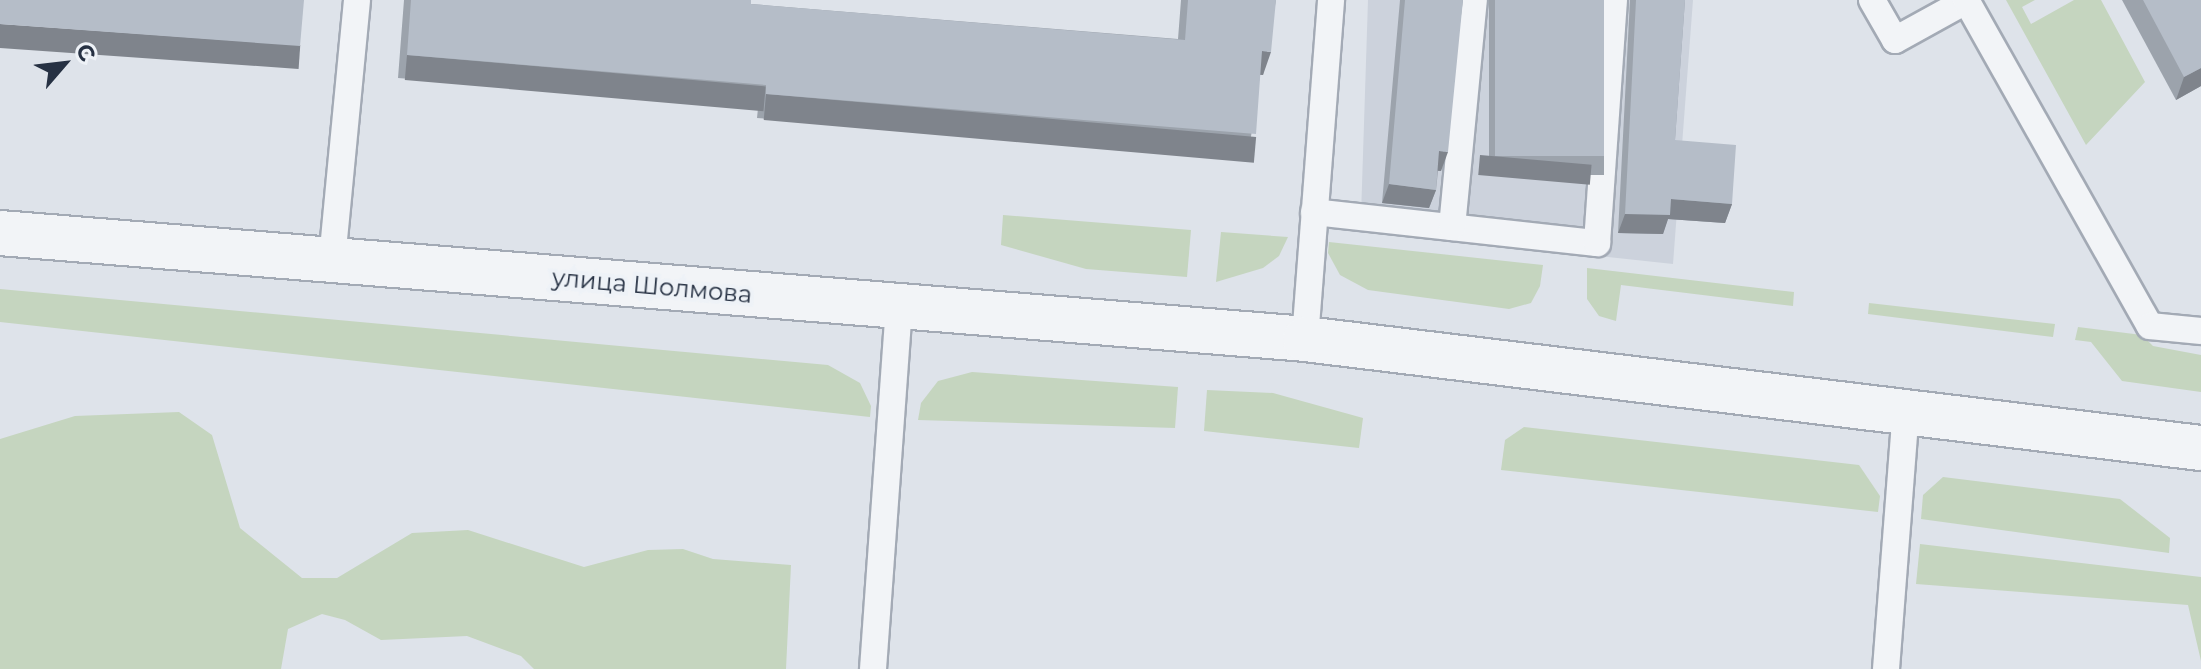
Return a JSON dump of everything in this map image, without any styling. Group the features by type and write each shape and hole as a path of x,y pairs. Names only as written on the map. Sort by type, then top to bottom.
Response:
{"street":[{"name":"улица Шолмова","path":"0,233 1305,339 2201,448"}],"lane":[{"path":"332,260 357,0"},
{"path":"1305,339 1331,0"},
{"path":"1452,227 1474,0"},
{"path":"1314,212 1597,243 1614,0"},
{"path":"1872,0 1895,40 1966,0 2150,326 2201,331"},
{"path":"873,669 899,306"},
{"path":"1886,669 1906,411"}],"shaded area":[{"path":"1368,0 1693,0 1673,264 1376,232 1361,216"}],"green space":[{"path":"2006,0 2035,0 2022,7 2031,24 2074,0 2101,0 2145,82 2086,145"},
{"path":"1003,215 1191,230 1187,277 1086,269 1001,245"},
{"path":"1221,232 1288,237 1279,256 1263,268 1216,282"},
{"path":"1329,242 1543,265 1540,286 1531,303 1509,309 1368,290 1340,275 1328,253"},
{"path":"1587,268 1794,292 1793,306 1621,285 1616,321 1599,316 1587,299"},
{"path":"0,289 828,365 860,383 871,406 870,417 0,322"},
{"path":"1869,303 2055,324 2053,337 1868,314"},
{"path":"2078,327 2142,335 2153,346 2201,355 2201,392 2122,381 2091,342 2075,340"},
{"path":"972,372 1178,387 1175,428 918,420 921,403 938,381"},
{"path":"1207,390 1273,393 1363,418 1359,448 1204,431"},
{"path":"179,412 212,435 240,528 302,578 337,578 412,533 468,530 584,567 648,550 683,549 713,559 791,565 786,669 534,669 521,656 467,636 381,640 345,620 322,614 288,629 281,669 0,669 0,439 75,416"},
{"path":"1524,427 1859,465 1880,496 1878,512 1501,470 1505,440"},
{"path":"1943,477 2120,499 2170,538 2169,553 1921,519 1923,495"},
{"path":"1920,544 2201,577 2201,661 2188,605 1916,584"}],"building":[{"path":"0,0 304,0 300,46 0,24"},
{"path":"411,0 751,0 751,4 1185,40 1188,0 1276,0 1271,52 1262,51 1256,134 766,94 766,85 407,55"},
{"path":"1405,0 1463,0 1448,152 1439,151 1436,190 1389,184"},
{"path":"1495,0 1604,0 1604,156 1495,156"},
{"path":"1636,0 1685,0 1675,140 1736,145 1732,204 1671,199 1670,215 1625,214"},
{"path":"2143,0 2201,0 2201,68 2184,77"}]}
